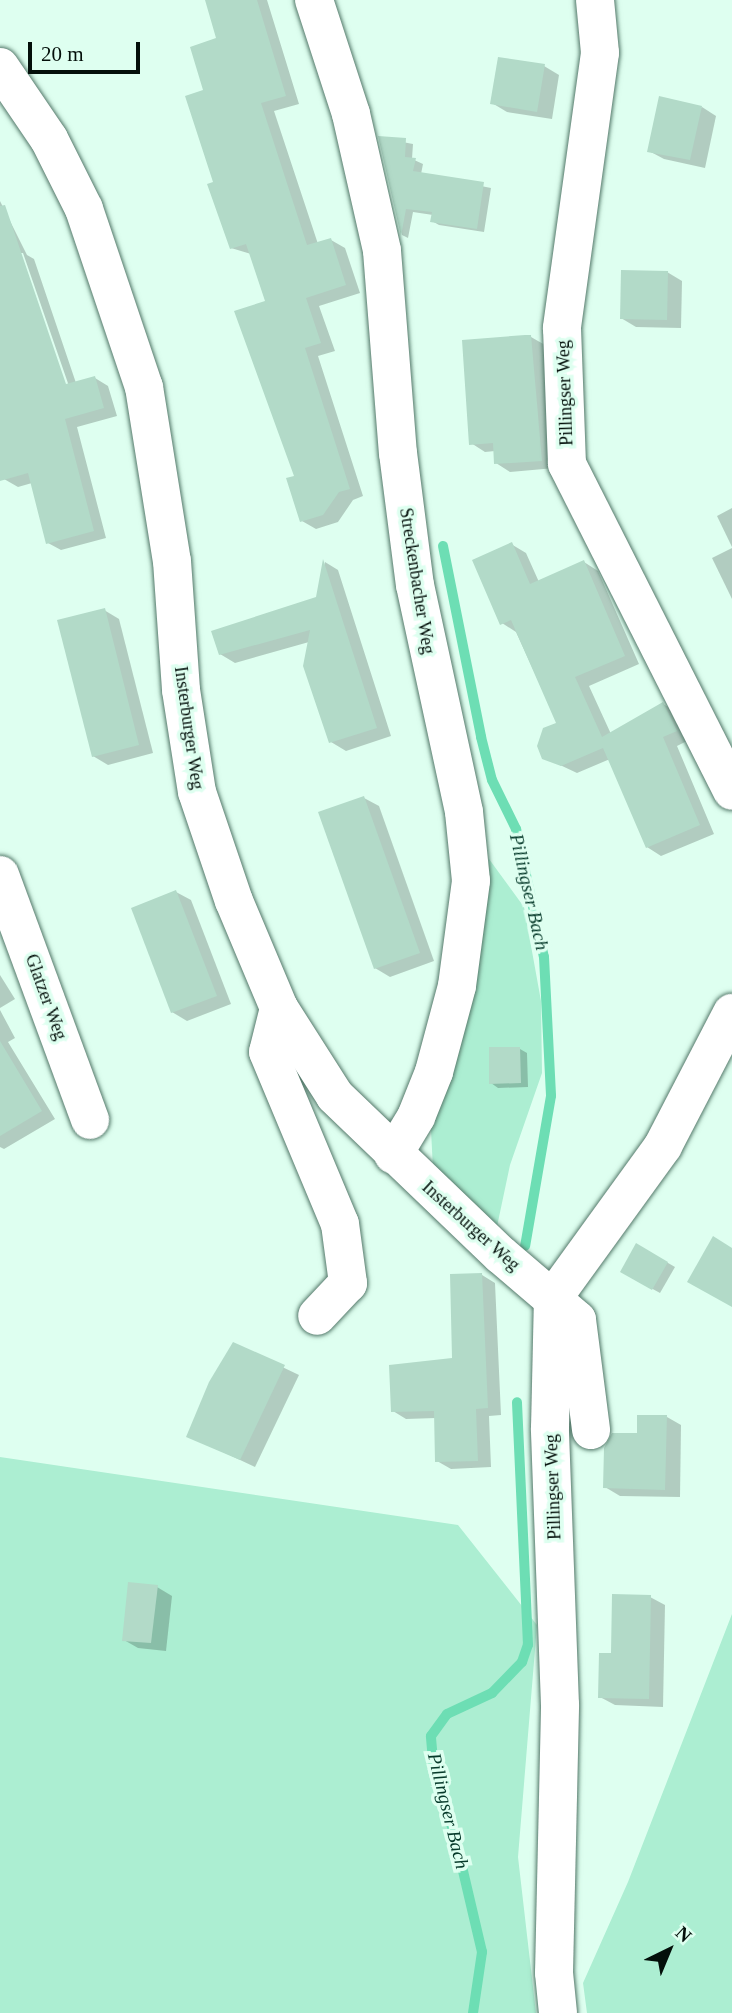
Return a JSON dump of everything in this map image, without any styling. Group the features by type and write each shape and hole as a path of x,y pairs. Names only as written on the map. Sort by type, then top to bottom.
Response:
{"street":[{"name":"Streckenbacher Weg","path":"314,0 351,114 383,251 398,453 415,585 464,812 471,881 457,986 437,1059 416,1116 393,1155"},
{"name":"Pillingser Weg","path":"594,0 600,53 562,328 568,464 732,791"},
{"name":"Insterburger Weg","path":"0,67 49,139 84,209 144,387 172,561 181,690 197,792 234,901 279,1008 335,1096 393,1155 577,1320 591,1430"},
{"name":"Glatzer Weg","path":"0,875 90,1120"},
{"path":"279,1008 268,1052 341,1223 348,1283 317,1317"},
{"path":"553,1298 663,1146 732,1013"},
{"name":"Pillingser Weg","path":"553,1298 550,1428 560,1705 554,1973 558,2013"}],"green space":[{"path":"489,859 524,907 541,1001 542,1073 510,1165 495,1236 433,1169 431,1130"},
{"path":"0,1457 458,1525 537,1625 518,1857 536,2013 0,2013"},
{"path":"732,1614 732,2013 587,2013 583,1983 628,1882"}],"building":[{"path":"205,0 257,0 286,96 261,103 307,245 331,238 346,285 306,298 321,343 305,348 350,489 339,492 323,515 300,522 286,478 294,476 234,311 265,301 246,244 230,249 207,184 213,182 185,96 203,90 190,47 216,38"},
{"path":"498,57 545,64 537,112 490,104"},
{"path":"659,96 702,106 690,160 647,152"},
{"path":"378,136 406,138 405,157 416,158 413,171 484,182 477,229 430,222 432,212 406,209 401,236"},
{"path":"5,205 66,384 95,376 104,408 65,419 94,531 46,544 28,473 0,481 0,206"},
{"path":"621,270 668,271 667,320 620,319"},
{"path":"531,335 542,461 494,464 493,443 469,445 462,340"},
{"path":"512,542 530,584 584,560 625,656 575,677 602,737 663,702 677,731 663,737 700,825 646,848 603,748 561,766 542,759 537,746 543,728 556,723 511,620 500,625 472,560"},
{"path":"323,559 377,728 329,743 303,666 310,630 219,655 211,631 316,597"},
{"path":"105,608 139,745 92,757 57,620"},
{"path":"364,796 420,953 374,969 318,812"},
{"path":"176,890 217,996 171,1013 131,908"},
{"path":"0,1041 42,1111 0,1136"},
{"path":"489,1047 520,1047 521,1083 489,1084"},
{"path":"713,1236 732,1248 732,1307 687,1282"},
{"path":"636,1243 668,1262 652,1290 620,1272"},
{"path":"482,1273 488,1408 476,1409 478,1461 435,1462 434,1411 391,1412 389,1365 452,1358 450,1274"},
{"path":"233,1342 285,1365 240,1460 186,1437 209,1382"},
{"path":"637,1415 667,1415 665,1490 603,1488 604,1448 612,1433 637,1433"},
{"path":"128,1582 158,1585 151,1643 122,1641"},
{"path":"612,1594 651,1595 649,1699 598,1698 599,1653 611,1653"}],"waterway":[{"name":"Pillingser Bach","path":"443,546 481,737 492,780 516,829 544,957 551,1096 525,1246"},
{"name":"Pillingser Bach","path":"473,2013 482,1952 454,1833 434,1772 431,1736 447,1714 492,1693 522,1662 528,1645 517,1402"}]}
